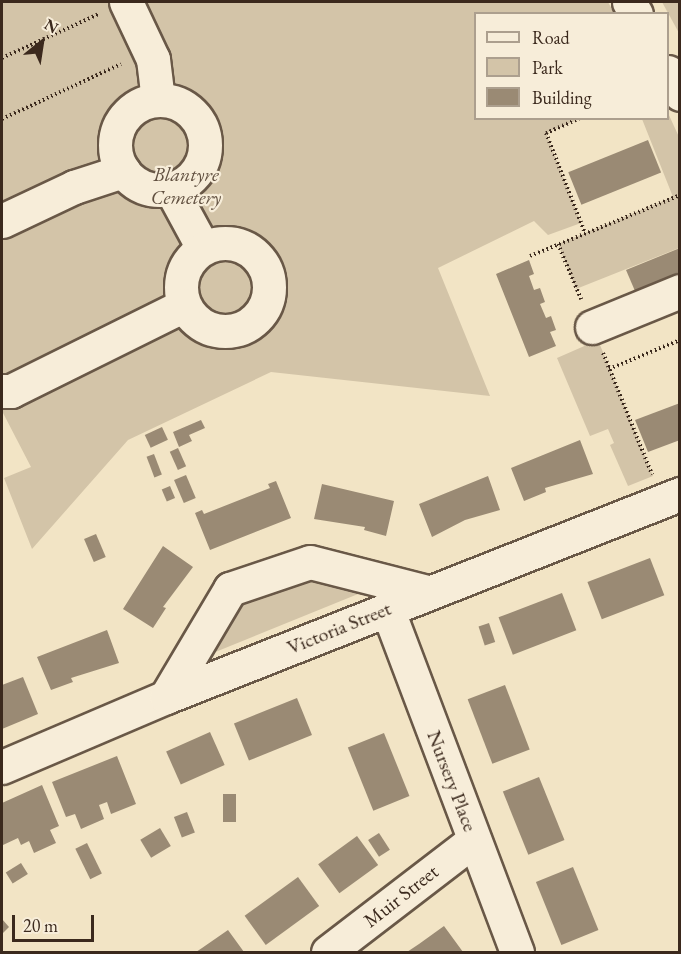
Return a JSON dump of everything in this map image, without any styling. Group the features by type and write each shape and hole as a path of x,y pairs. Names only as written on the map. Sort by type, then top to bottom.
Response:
{"street":[{"path":"126,2 149,51 158,100"},
{"path":"669,74 680,94"},
{"path":"158,100 173,102 191,113 203,131 205,146 195,173 171,189 144,187 123,171 115,145 123,119 145,102 158,100"},
{"path":"2,221 74,187 123,171"},
{"path":"171,189 203,248"},
{"path":"216,243 244,246 265,266 270,294 256,319 231,332 203,326 184,304 181,292 185,267 203,248 216,243"},
{"path":"592,327 680,291"},
{"path":"2,391 11,391 184,304"},
{"name":"Victoria Street","path":"2,767 166,697 387,608 671,498"},
{"path":"166,697 230,590 310,562 428,592"},
{"name":"Nursery Place","path":"387,608 518,952"},
{"name":"Muir Street","path":"328,952 474,840"}],"path":[{"path":"2,58 126,2"},
{"path":"2,119 149,51"},
{"path":"575,120 546,133 585,233"},
{"path":"530,256 680,195"},
{"path":"558,244 609,369 671,498"},
{"path":"609,369 680,340"}],"green space":[{"name":"Blantyre Cemetery","path":"2,2 608,2 613,12 474,12 474,120 578,120 546,133 581,223 548,235 534,221 438,268 490,396 271,372 128,440 32,549 4,478 31,467 2,411"},
{"path":"662,2 679,2 679,33 669,12"},
{"path":"669,115 679,137 679,248 576,289 558,244 673,197 642,120 669,120"},
{"path":"598,340 653,476 628,486 610,445 614,443 608,429 590,436 557,358"},
{"path":"310,575 363,592 208,655 241,600"}],"building":[{"path":"648,140 661,172 581,205 568,172"},
{"path":"680,248 680,272 635,291 626,270"},
{"path":"529,260 534,274 529,276 534,290 540,288 545,302 540,304 546,318 551,316 556,330 550,332 556,346 529,357 496,274"},
{"path":"680,403 680,440 648,452 635,420"},
{"path":"201,420 205,428 189,435 192,441 179,447 173,432"},
{"path":"162,427 168,440 151,448 145,435"},
{"path":"580,440 593,474 545,488 546,492 524,501 511,468"},
{"path":"178,448 186,466 178,470 170,452"},
{"path":"154,454 162,475 154,477 147,457"},
{"path":"186,475 196,498 184,503 174,480"},
{"path":"488,476 500,510 465,520 432,537 419,504"},
{"path":"276,481 291,518 210,550 195,513 202,510 204,514 270,488 268,484"},
{"path":"322,484 394,501 386,536 364,530 365,527 314,519"},
{"path":"170,486 175,498 167,501 162,490"},
{"path":"96,534 106,557 94,562 84,539"},
{"path":"163,546 193,567 163,607 166,608 153,628 123,609"},
{"path":"650,558 664,595 602,619 587,582"},
{"path":"562,593 576,630 513,655 499,617"},
{"path":"489,623 495,642 485,645 479,626"},
{"path":"107,630 119,663 71,678 73,682 51,690 37,657"},
{"path":"23,677 38,714 2,729 2,685"},
{"path":"505,685 530,749 492,764 468,699"},
{"path":"297,698 312,735 249,761 234,723"},
{"path":"210,732 225,765 181,784 166,752"},
{"path":"384,733 409,796 373,811 348,748"},
{"path":"117,756 136,804 111,814 107,802 99,805 104,819 81,829 75,814 66,817 52,782"},
{"path":"539,777 564,840 528,855 503,792"},
{"path":"42,785 59,826 50,830 56,843 34,853 29,841 21,845 18,838 3,845 2,803"},
{"path":"223,794 236,794 236,822 223,822"},
{"path":"187,812 195,833 182,838 174,817"},
{"path":"160,828 171,846 151,858 140,840"},
{"path":"379,833 390,850 379,857 368,840"},
{"path":"357,836 378,865 339,893 318,864"},
{"path":"87,843 102,874 90,879 75,849"},
{"path":"21,863 28,874 13,884 6,873"},
{"path":"573,867 598,930 561,945 536,882"},
{"path":"298,877 319,906 266,945 245,916"},
{"path":"2,919 9,927 2,934"},
{"path":"444,926 463,952 407,952 419,944"},
{"path":"228,930 244,952 196,952 202,948"}]}
